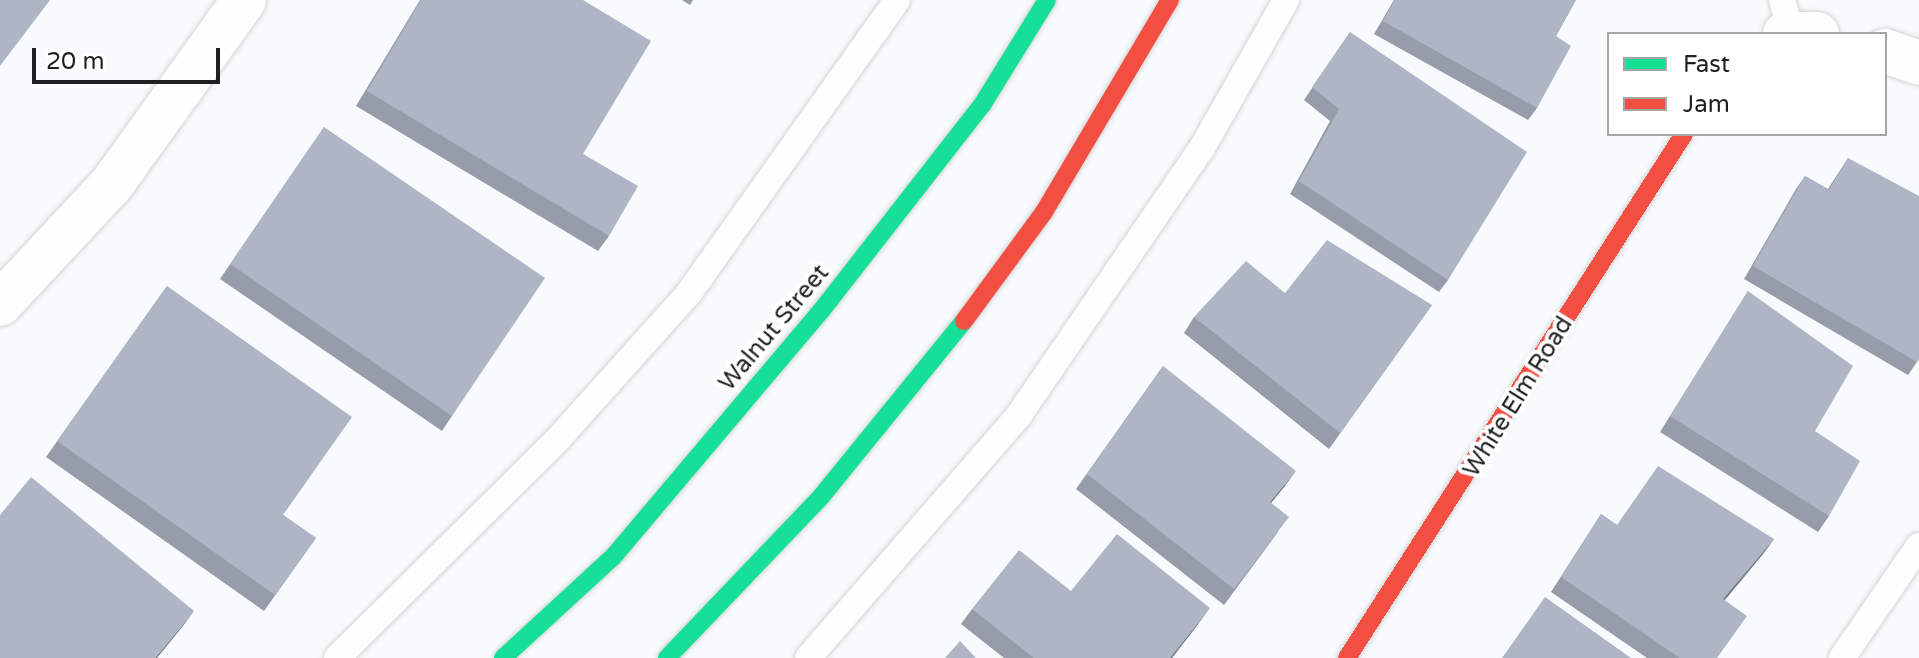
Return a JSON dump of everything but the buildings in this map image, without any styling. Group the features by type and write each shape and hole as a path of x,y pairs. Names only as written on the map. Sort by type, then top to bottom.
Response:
{"main road":[{"name":"Walnut Street","path":"503,658 613,557 821,311 982,105 1047,0"},
{"path":"667,658 820,498 934,362 1044,212 1170,0"},
{"name":"White Elm Road","path":"1347,658 1683,136"}],"street":[{"path":"0,304 112,184 244,0"},
{"path":"1887,52 1919,63"}],"lane":[{"path":"337,658 559,438 689,293 897,0"},
{"path":"808,658 1019,415 1202,148 1286,0"},
{"path":"1842,658 1919,546"}],"traffic: fast":[{"path":"503,658 613,557 821,311 982,105 1047,0"},
{"path":"667,658 820,498 964,321"}],"traffic: jam":[{"path":"964,321 1044,212 1170,0"},
{"path":"1347,658 1683,136"}]}
